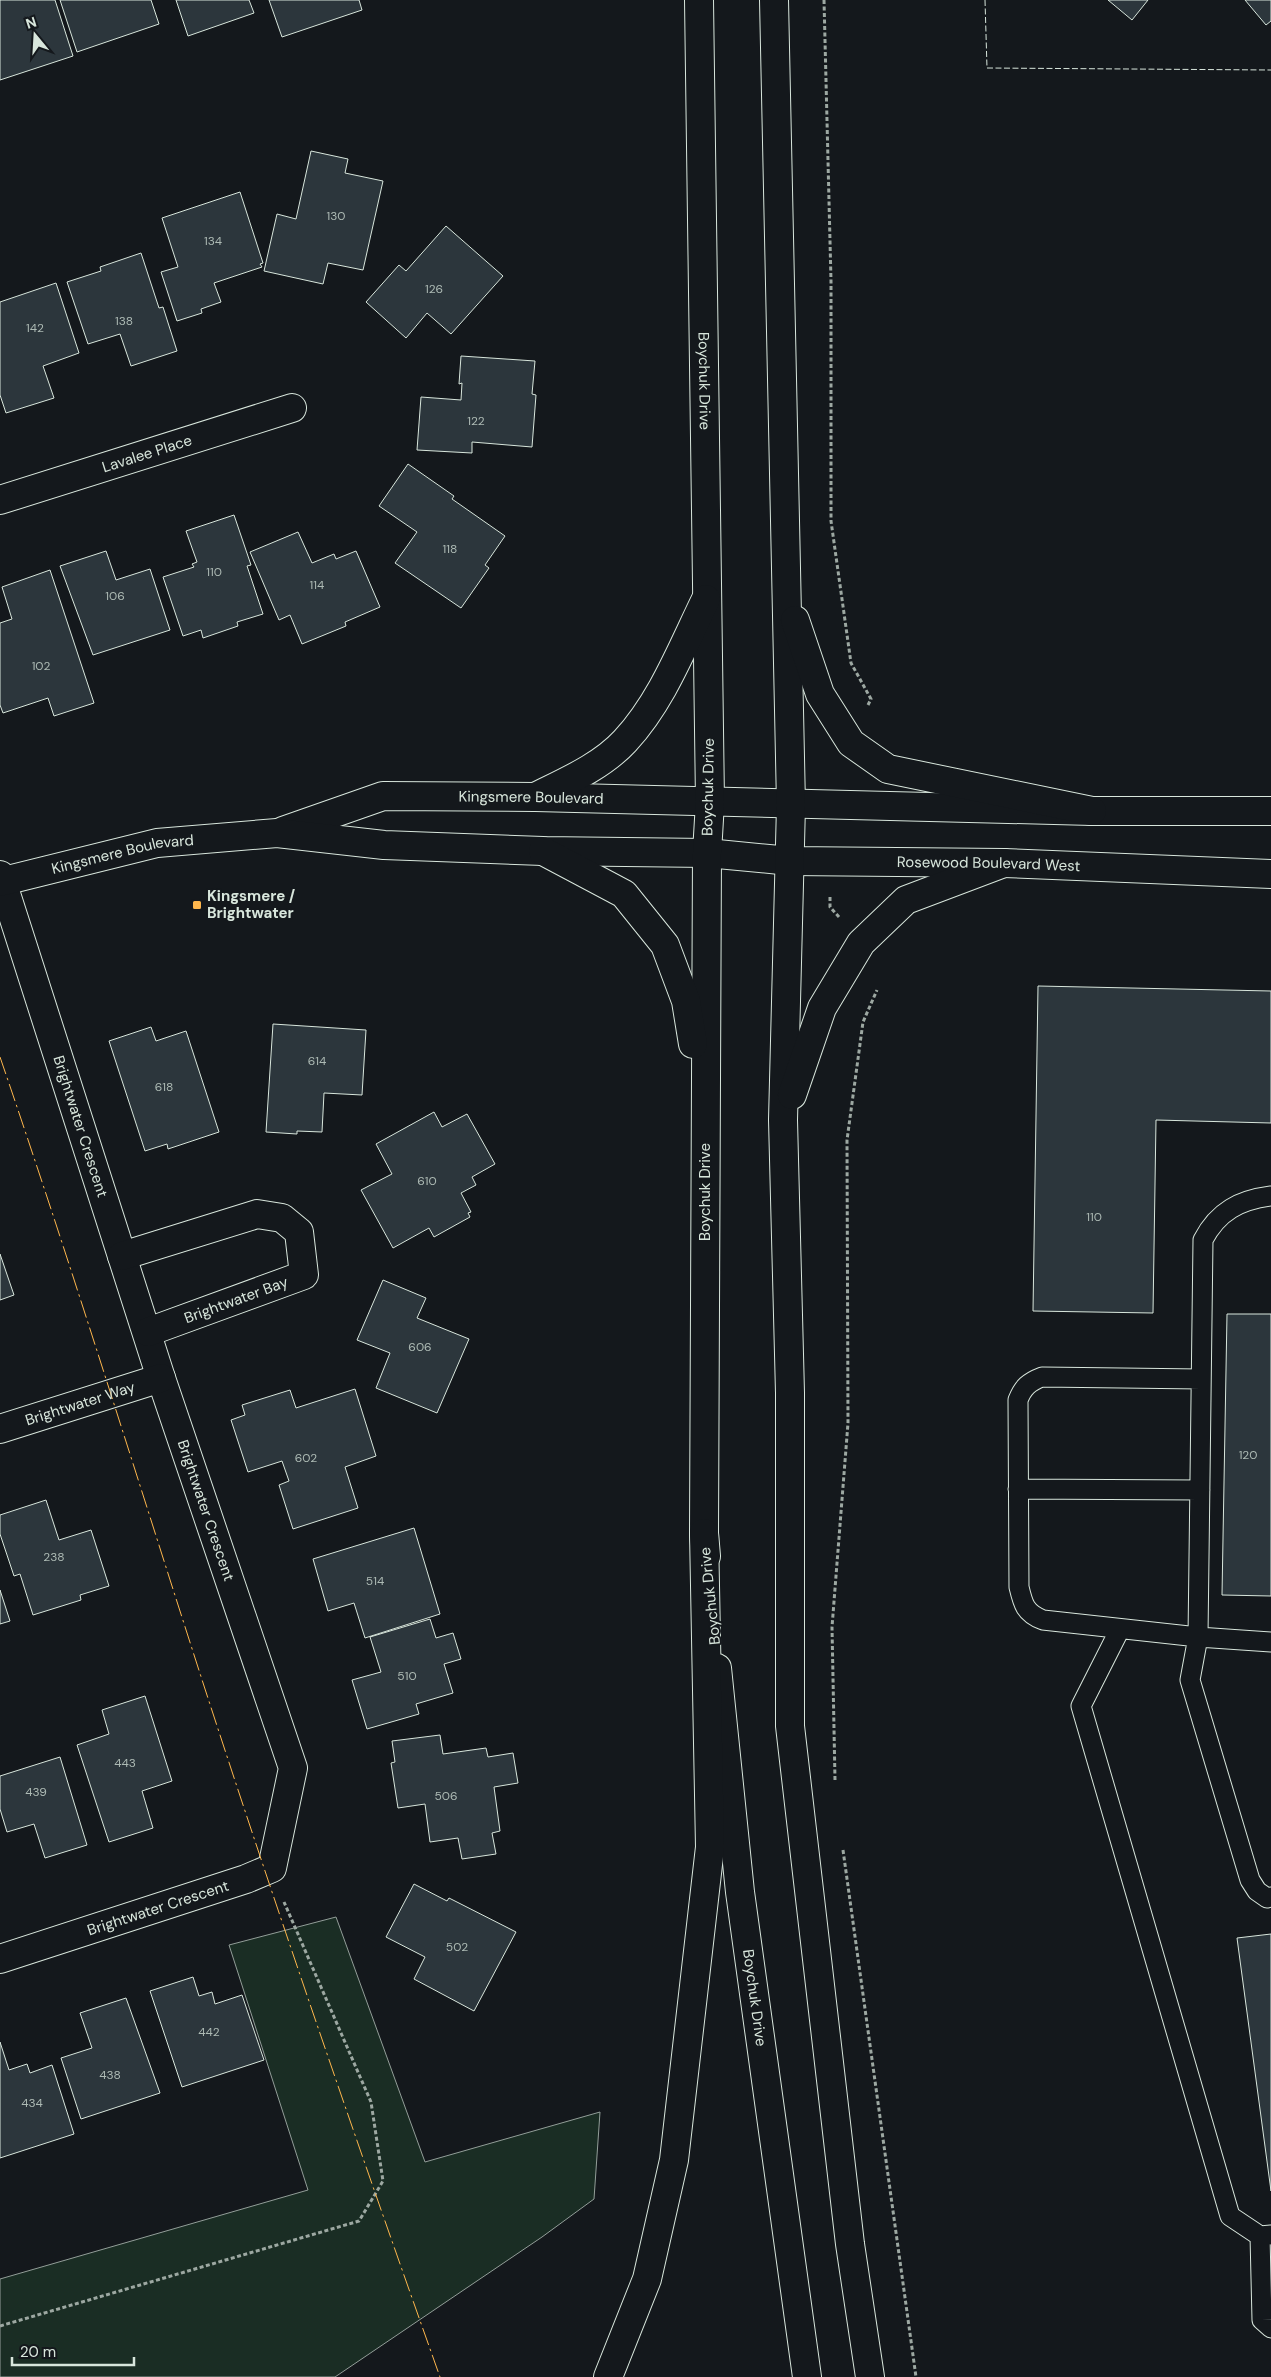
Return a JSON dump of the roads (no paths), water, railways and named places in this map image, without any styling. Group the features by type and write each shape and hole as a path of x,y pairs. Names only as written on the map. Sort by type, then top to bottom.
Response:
{"main road":[{"name":"Boychuk Drive","path":"699,0 710,802 707,853 704,1533 740,1892 807,2377"},
{"path":"774,0 791,805 783,1120 790,1393 790,1726 850,2244 870,2377"},
{"name":"Lavalee Place","path":"0,500 292,408"},
{"path":"535,797 590,769 625,742 660,695 708,596"},
{"path":"787,597 820,694 851,743 888,768 1092,811"},
{"name":"Kingsmere Boulevard","path":"277,833 383,796 535,797 791,805"},
{"path":"791,805 1092,811 1271,811"},
{"name":"Kingsmere Boulevard","path":"1,880 157,843 277,833 384,845 543,851 707,853"},
{"path":"543,851 624,894 665,945 686,1002 706,1129"},
{"name":"Rosewood Boulevard West","path":"707,853 790,861 1004,863 1271,874"},
{"path":"783,1120 822,1008 861,943 906,900 1004,863"},
{"name":"Brightwater Crescent","path":"0,1959 246,1879 272,1868 293,1768 161,1378 148,1332 1,880"},
{"name":"Brightwater Bay","path":"122,1256 257,1214 282,1218 299,1232 304,1275 148,1332"},
{"name":"Brightwater Way","path":"0,1429 161,1378"},
{"path":"608,2377 647,2280 674,2160 710,1847 704,1533"}],"lane":[{"path":"1271,1196 1252,1199 1228,1210 1210,1226 1203,1240 1198,1637 1190,1680 1250,1880 1257,1891 1267,1898 1271,1897"},
{"path":"1201,1379 1042,1377 1031,1382 1022,1390 1018,1400 1018,1489 1019,1587 1023,1603 1031,1615 1043,1620 1198,1637 1271,1642"},
{"path":"1018,1489 1200,1490"},
{"path":"1120,1629 1081,1706 1230,2216 1266,2236 1262,2320 1271,2328"}],"place":[{"name":"Kingsmere / Brightwater","path":"197,905"}]}
